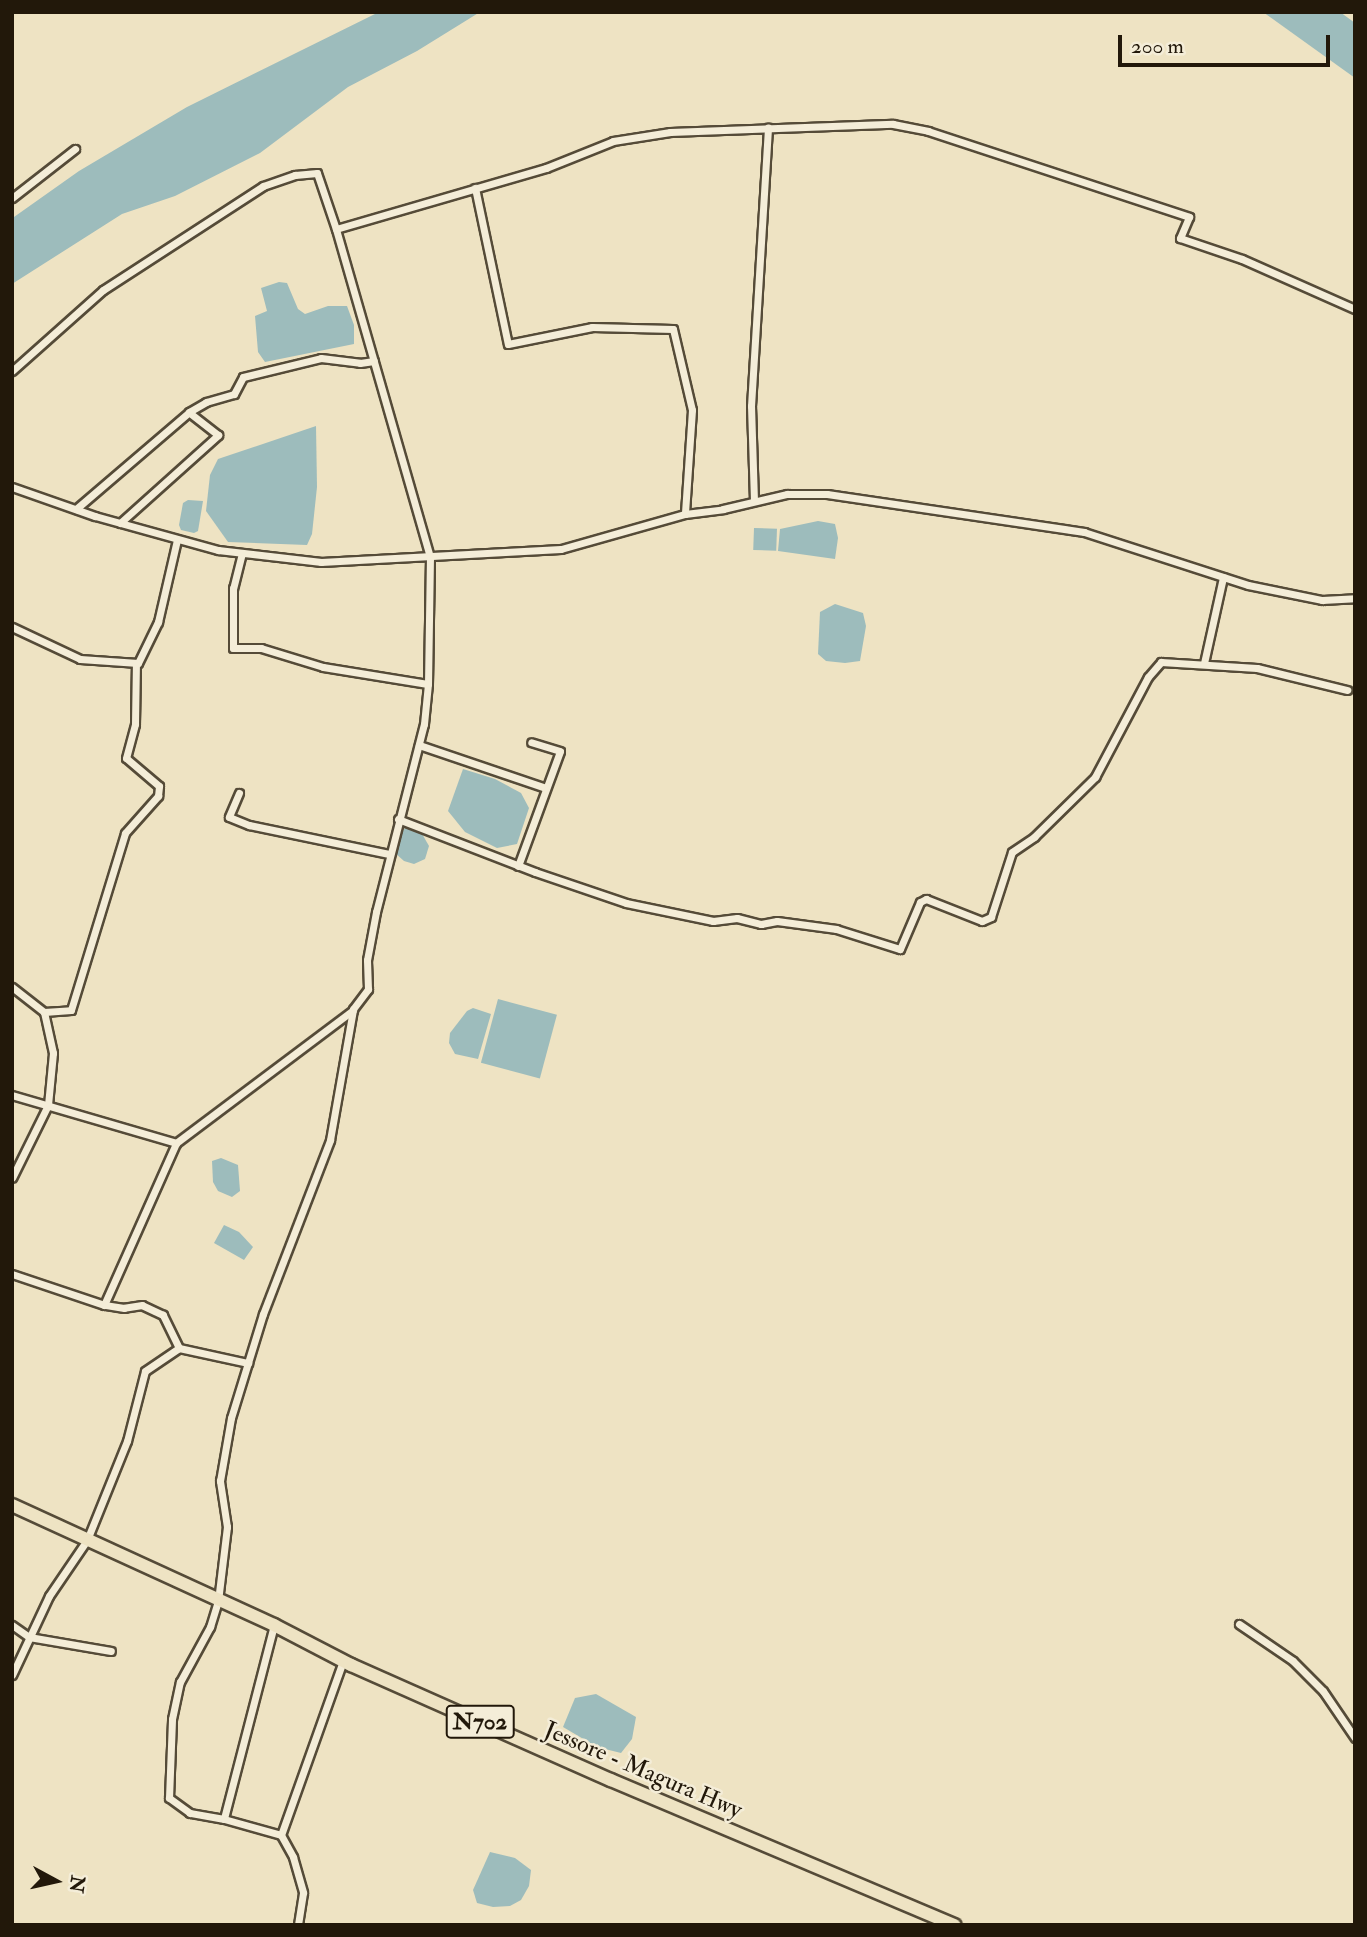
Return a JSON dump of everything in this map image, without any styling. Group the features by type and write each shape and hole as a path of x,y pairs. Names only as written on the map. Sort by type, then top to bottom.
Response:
{"highway":[{"name":"Jessore - Magura Hwy","path":"12,1505 274,1625 343,1661 611,1780 948,1924"}],"street":[{"path":"336,229 546,167 613,141 670,132 892,124 928,131 1189,218 1180,238 1242,259 1355,309"},
{"path":"754,501 751,406 768,128"},
{"path":"12,198 75,149"},
{"path":"12,371 103,290 263,186 295,175 317,173 336,229 430,556 428,684 419,745 389,854 367,960 368,989 353,1009 176,1143 104,1306"},
{"path":"475,188 508,344 593,327 673,328 692,410 685,514"},
{"path":"76,509 189,412 206,402 234,394 243,377 321,358 360,363 374,361"},
{"path":"120,523 218,435 189,412"},
{"path":"12,487 177,540 242,553 321,562 561,549 685,514 787,494 827,494 1084,532 1248,585 1322,600 1355,598"},
{"path":"44,1012 71,1010 125,833 158,796 159,786 126,758 135,724 136,663 158,622 177,540"},
{"path":"242,553 233,588 233,649 261,648 323,667 428,684"},
{"path":"1204,663 1223,577"},
{"path":"12,627 80,659 136,663"},
{"path":"398,819 518,866 626,903 713,921 737,918 761,924 778,921 836,929 901,949 920,902 926,899 982,921 991,916 1012,852 1034,836 1095,777 1148,677 1161,662 1257,668 1347,690"},
{"path":"518,866 559,751 531,742"},
{"path":"419,745 546,788"},
{"path":"239,793 229,817 249,825 389,854"},
{"path":"12,987 44,1012 53,1053 48,1105 12,1178"},
{"path":"298,1925 303,1893 293,1857 281,1835 224,1819 190,1813 169,1798 172,1719 180,1682 210,1627 218,1601 227,1527 220,1481 231,1418 263,1314 330,1140 353,1009"},
{"path":"12,1095 176,1143"},
{"path":"12,1274 104,1306 124,1308 142,1305 163,1315 179,1349"},
{"path":"12,1675 49,1595 87,1540 127,1441 145,1371 179,1349 248,1363"},
{"path":"1239,1624 1293,1661 1323,1692 1355,1738"},
{"path":"12,1625 29,1637 111,1651"},
{"path":"224,1819 274,1625"},
{"path":"281,1835 343,1661"}],"water":[{"path":"379,12 480,12 417,51 348,87 260,153 175,196 122,214 12,284 14,217 79,171 187,107"},
{"path":"1263,12 1340,12 1355,23 1355,78"},
{"path":"279,282 287,283 298,309 305,314 328,306 347,306 354,325 354,344 265,362 258,352 255,316 267,311 261,288"},
{"path":"316,426 317,487 312,534 307,545 228,542 206,511 210,475 218,459"},
{"path":"188,500 203,501 198,531 194,533 181,530 179,525 183,503"},
{"path":"818,521 835,524 838,538 835,559 778,551 780,529"},
{"path":"754,528 777,529 776,551 753,550"},
{"path":"835,604 863,613 866,626 860,661 826,661 818,654 820,612"},
{"path":"463,769 495,779 521,793 529,808 517,844 497,848 465,832 448,811"},
{"path":"405,828 421,832 429,846 425,859 414,864 404,861 395,853 398,838"},
{"path":"498,999 557,1015 540,1079 481,1063"},
{"path":"473,1008 491,1014 478,1059 455,1054 449,1043 450,1033 467,1011"},
{"path":"221,1158 238,1165 240,1191 232,1197 218,1191 213,1182 212,1161"},
{"path":"224,1225 239,1232 253,1247 244,1260 214,1243"},
{"path":"596,1694 636,1717 632,1739 621,1753 597,1747 563,1727 575,1698"},
{"path":"490,1852 515,1858 531,1870 529,1886 521,1900 510,1906 493,1907 477,1903 473,1890"}]}
